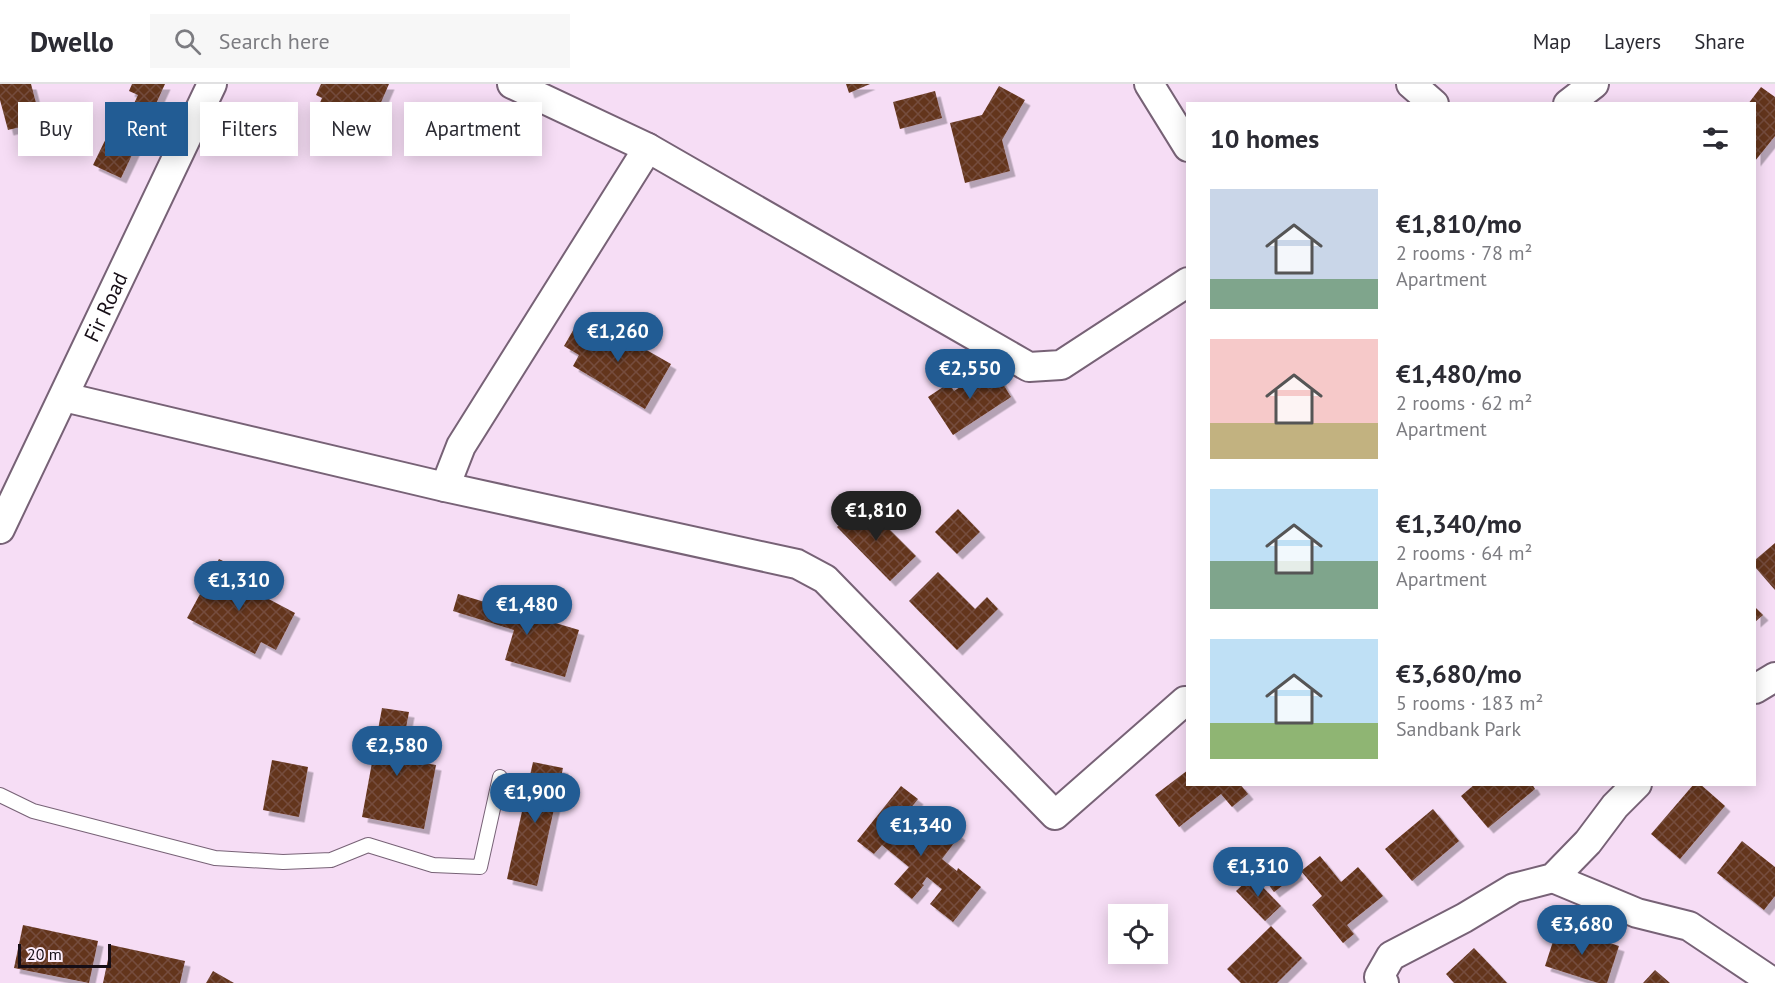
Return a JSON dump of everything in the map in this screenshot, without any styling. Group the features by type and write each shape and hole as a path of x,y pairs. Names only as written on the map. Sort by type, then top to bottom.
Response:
{"street":[{"name":"Fir Road","path":"0,529 212,84"},
{"path":"512,84 648,148 1029,367 1061,365 1186,283"},
{"path":"1149,84 1186,144"},
{"path":"1411,84 1432,102"},
{"path":"1571,102 1594,84"},
{"path":"445,487 461,446 648,148"},
{"path":"64,397 445,487 797,564 825,579 1055,815 1185,701"},
{"path":"1756,687 1775,677"},
{"path":"1384,983 1379,977 1391,956 1464,918 1514,888 1553,878 1588,842 1615,806 1635,786"},
{"path":"1553,878 1637,913 1689,926 1774,983"}],"lane":[{"path":"0,795 33,811 215,858 283,862 332,860 368,845 433,865 480,867 500,777"}],"building":[{"path":"0,84 31,84 36,102 18,102 18,128 8,130 0,100"},
{"path":"132,84 165,84 157,102 135,102 138,95 129,91"},
{"path":"321,84 389,84 381,102 320,102 322,98 316,95"},
{"path":"846,84 870,84 849,93"},
{"path":"999,86 1025,100 1002,140 1010,171 965,183 950,123 982,115"},
{"path":"1761,87 1775,97 1775,136 1756,160 1756,102 1750,102"},
{"path":"935,91 942,118 900,129 893,102"},
{"path":"105,140 105,156 131,156 121,178 93,165"},
{"path":"579,320 611,339 615,332 671,364 645,409 573,366 579,355 564,346"},
{"path":"992,366 1011,397 953,435 928,397 949,383 954,391"},
{"path":"862,502 916,556 890,581 837,527"},
{"path":"958,509 980,532 957,554 935,532"},
{"path":"1775,543 1775,590 1756,568 1756,559"},
{"path":"219,559 239,569 233,580 295,613 276,650 261,642 255,654 187,618"},
{"path":"938,572 975,609 987,597 998,609 957,650 909,601"},
{"path":"458,594 579,630 565,677 505,660 514,630 453,611"},
{"path":"1756,608 1763,615 1756,621"},
{"path":"382,708 409,712 400,759 436,765 424,829 362,817"},
{"path":"272,760 308,767 299,817 263,810"},
{"path":"533,762 563,768 537,886 507,879"},
{"path":"1186,772 1186,786 1242,786 1248,794 1232,807 1221,794 1179,827 1155,795"},
{"path":"901,786 918,799 898,824 925,846 944,822 960,835 942,859 957,871 958,868 981,887 953,922 930,904 942,889 927,877 922,884 924,885 912,899 894,884 909,867 882,845 874,854 857,841"},
{"path":"1473,786 1533,786 1535,789 1488,828 1461,796"},
{"path":"1692,786 1702,786 1725,806 1680,859 1651,834"},
{"path":"1433,809 1459,841 1412,881 1385,849"},
{"path":"1742,841 1775,867 1775,896 1764,910 1717,873"},
{"path":"1320,856 1341,882 1358,867 1383,896 1347,925 1354,934 1343,943 1312,905 1322,896 1301,871"},
{"path":"1286,858 1298,874 1274,892 1262,876"},
{"path":"1252,876 1281,906 1265,921 1236,891"},
{"path":"23,925 98,941 89,983 14,968"},
{"path":"1271,926 1302,958 1277,983 1241,983 1227,969"},
{"path":"1558,926 1619,946 1607,983 1598,983 1545,966"},
{"path":"111,945 185,961 180,983 103,983"},
{"path":"1474,948 1507,983 1454,983 1446,974"},
{"path":"1655,970 1670,983 1643,983"},
{"path":"213,971 234,983 206,983"}]}
